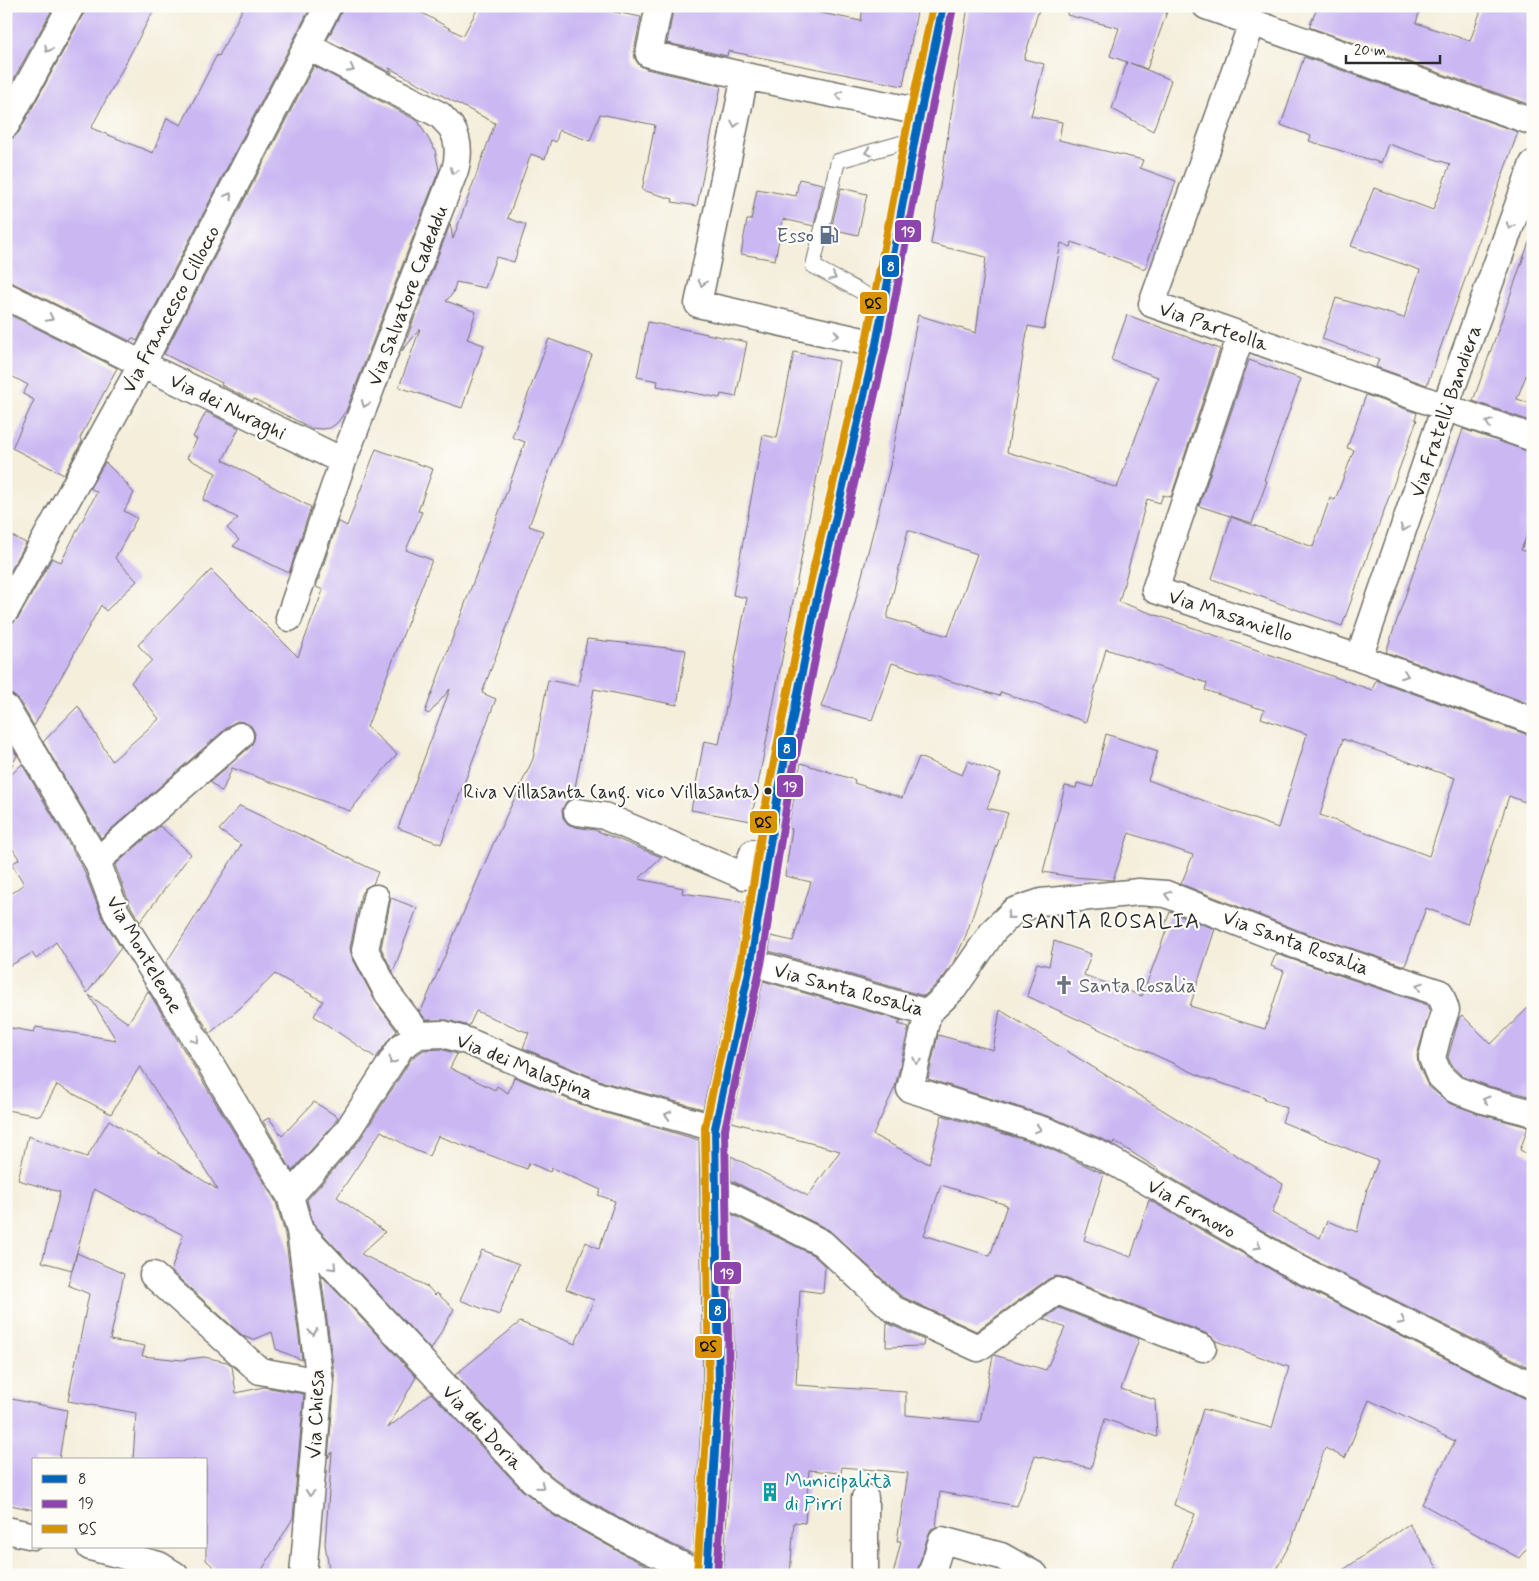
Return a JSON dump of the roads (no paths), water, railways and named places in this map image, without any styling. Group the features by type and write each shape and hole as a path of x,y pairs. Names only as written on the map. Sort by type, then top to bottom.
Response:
{"street":[{"path":"6,125 71,6"},
{"name":"Via Francesco Cillocco","path":"6,610 142,364 328,6"},
{"path":"659,6 649,54 921,112"},
{"path":"707,1575 718,1390 715,1128 751,962 778,794 815,607 876,344 915,139 943,6"},
{"path":"1206,6 1533,122"},
{"name":"Via Parteolla","path":"1252,23 1152,304 1533,438"},
{"name":"Via Salvatore Cadeddu","path":"289,618 343,461 455,170 458,157 456,140 451,127 440,115 307,46"},
{"path":"745,76 698,304 876,344"},
{"name":"Via Fratelli Bandiera","path":"1360,658 1445,408 1533,164"},
{"name":"Via dei Nuraghi","path":"6,296 343,461"},
{"name":"Via Masaniello","path":"1241,335 1155,590 1360,658 1533,721"},
{"name":"Via Monteleone","path":"6,708 97,861 116,912 290,1196"},
{"path":"97,861 240,736"},
{"path":"577,812 604,816 744,876 753,853 768,860"},
{"name":"Via Santa Rosalia","path":"751,962 928,1014 954,988 994,930 1014,911 1041,902 1139,892 1166,894 1295,944 1440,993 1446,1010 1432,1058 1440,1075 1454,1089 1483,1100 1533,1113"},
{"path":"290,1196 346,1133 401,1047 419,1035 354,947 376,898"},
{"name":"Via Fornovo","path":"928,1014 910,1089 1049,1132 1102,1156 1298,1268 1533,1386"},
{"name":"Via dei Malaspina","path":"419,1035 443,1034 467,1041 599,1096 715,1128"},
{"path":"715,1189 822,1243 893,1309 978,1348 1057,1291 1202,1348"},
{"name":"Via Chiesa","path":"290,1196 300,1231 320,1382 303,1575"},
{"name":"Via dei Doria","path":"300,1231 533,1480 562,1503 613,1532 702,1575"},
{"path":"153,1275 260,1371 320,1382"},
{"path":"865,1498 865,1575"},
{"path":"6,1530 32,1536"},
{"path":"931,1575 942,1540 1001,1556 1035,1575"},
{"path":"94,1548 159,1565 176,1575"}],"lane":[{"path":"884,304 813,266 838,161 915,139"}],"place":[{"name":"Esso","path":"829,235"},
{"name":"Riva Villasanta (ang. vico Villasanta)","path":"768,791"},
{"name":"Santa Rosalia","path":"1064,985"},
{"name":"Municipalità di Pirri","path":"770,1492"}],"district":[{"name":"SANTA ROSALIA","path":"1111,920"}]}
